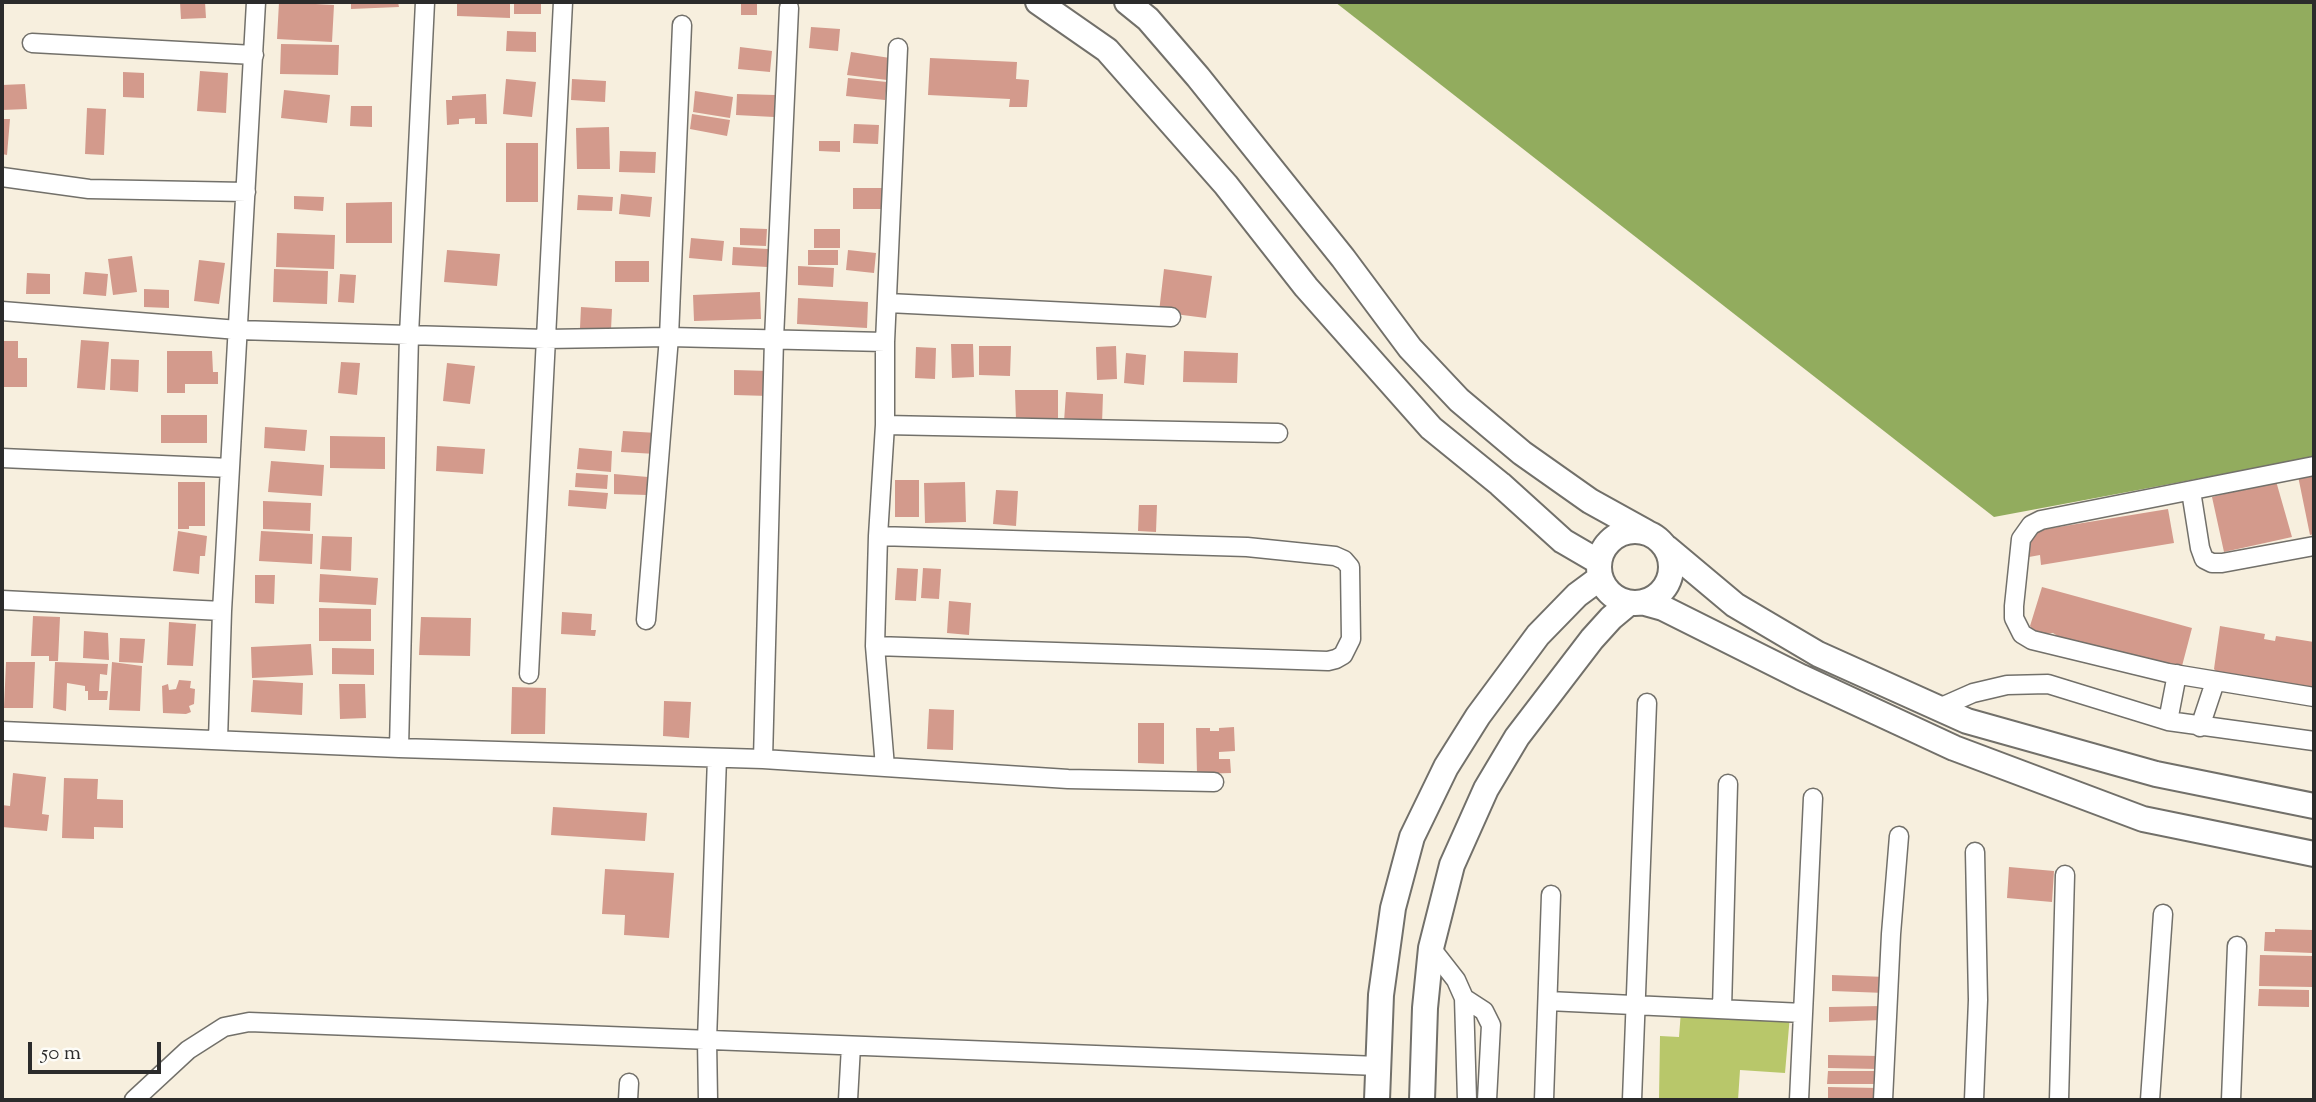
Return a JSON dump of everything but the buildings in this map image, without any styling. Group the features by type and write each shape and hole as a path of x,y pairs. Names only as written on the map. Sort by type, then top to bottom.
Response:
{"street":[{"path":"218,740 222,611 256,2"},
{"path":"399,748 409,335 425,2"},
{"path":"529,674 562,2"},
{"path":"1038,2 1107,50 1226,185 1306,287 1431,428 1600,570 1609,592 1619,600 1663,608 1801,677 1954,748 2118,810 2143,819 2314,854"},
{"path":"1127,2 1148,19 1198,77 1343,258 1410,348 1459,400 1522,453 1579,493 1646,532 1735,605 1818,654 1967,721 2157,774 2314,806"},
{"path":"763,759 774,339 789,8"},
{"path":"646,620 668,337 682,25"},
{"path":"32,43 254,55"},
{"path":"885,767 875,646 898,48"},
{"path":"2,177 89,189 246,192"},
{"path":"888,303 1171,317"},
{"path":"2,311 238,330 545,339 668,337 885,342"},
{"path":"885,425 1278,433"},
{"path":"2,458 230,468"},
{"path":"2314,466 2041,520 2031,525 2021,539 2014,606 2014,618 2022,634 2032,640 2215,682 2314,697"},
{"path":"2191,491 2200,548 2204,558 2212,563 2314,547"},
{"path":"1377,1100 1381,995 1393,908 1412,837 1446,767 1478,716 1538,635 1600,570 1605,546 1618,535 1630,531 1646,532"},
{"path":"875,646 1328,660 1343,655 1351,639 1349,567 1335,555 1247,547 878,536"},
{"path":"1422,1100 1425,1008 1431,948 1452,865 1486,789 1517,737 1592,639 1611,618 1637,603 1660,595 1670,581 1672,562 1667,548"},
{"path":"2,600 222,611"},
{"path":"2168,721 2177,674"},
{"path":"2200,727 2215,682"},
{"path":"1939,708 1973,694 2007,685 2048,684 2168,721 2314,741"},
{"path":"1632,1100 1647,703"},
{"path":"2,731 399,748 763,759 1068,779 1214,782"},
{"path":"708,1100 717,758"},
{"path":"1722,1009 1728,784"},
{"path":"1799,1100 1813,798"},
{"path":"1883,1100 1899,836"},
{"path":"1975,852 1978,1000 1975,1100"},
{"path":"2059,1100 2065,875"},
{"path":"1544,1100 1551,895"},
{"path":"2150,1100 2164,914"},
{"path":"2231,1100 2236,946"},
{"path":"1431,948 1457,980 1464,998 1466,1100"},
{"path":"1464,998 1484,1011 1491,1025 1487,1100"},
{"path":"1548,1001 1803,1013"},
{"path":"134,1100 188,1049 224,1027 249,1023 1378,1066"},
{"path":"848,1100 851,1046"}],"green space":[{"path":"1335,2 2314,2 2314,457 1994,517"},
{"path":"1681,1011 1790,1015 1785,1073 1740,1070 1738,1100 1659,1100 1660,1036 1679,1037"}]}
